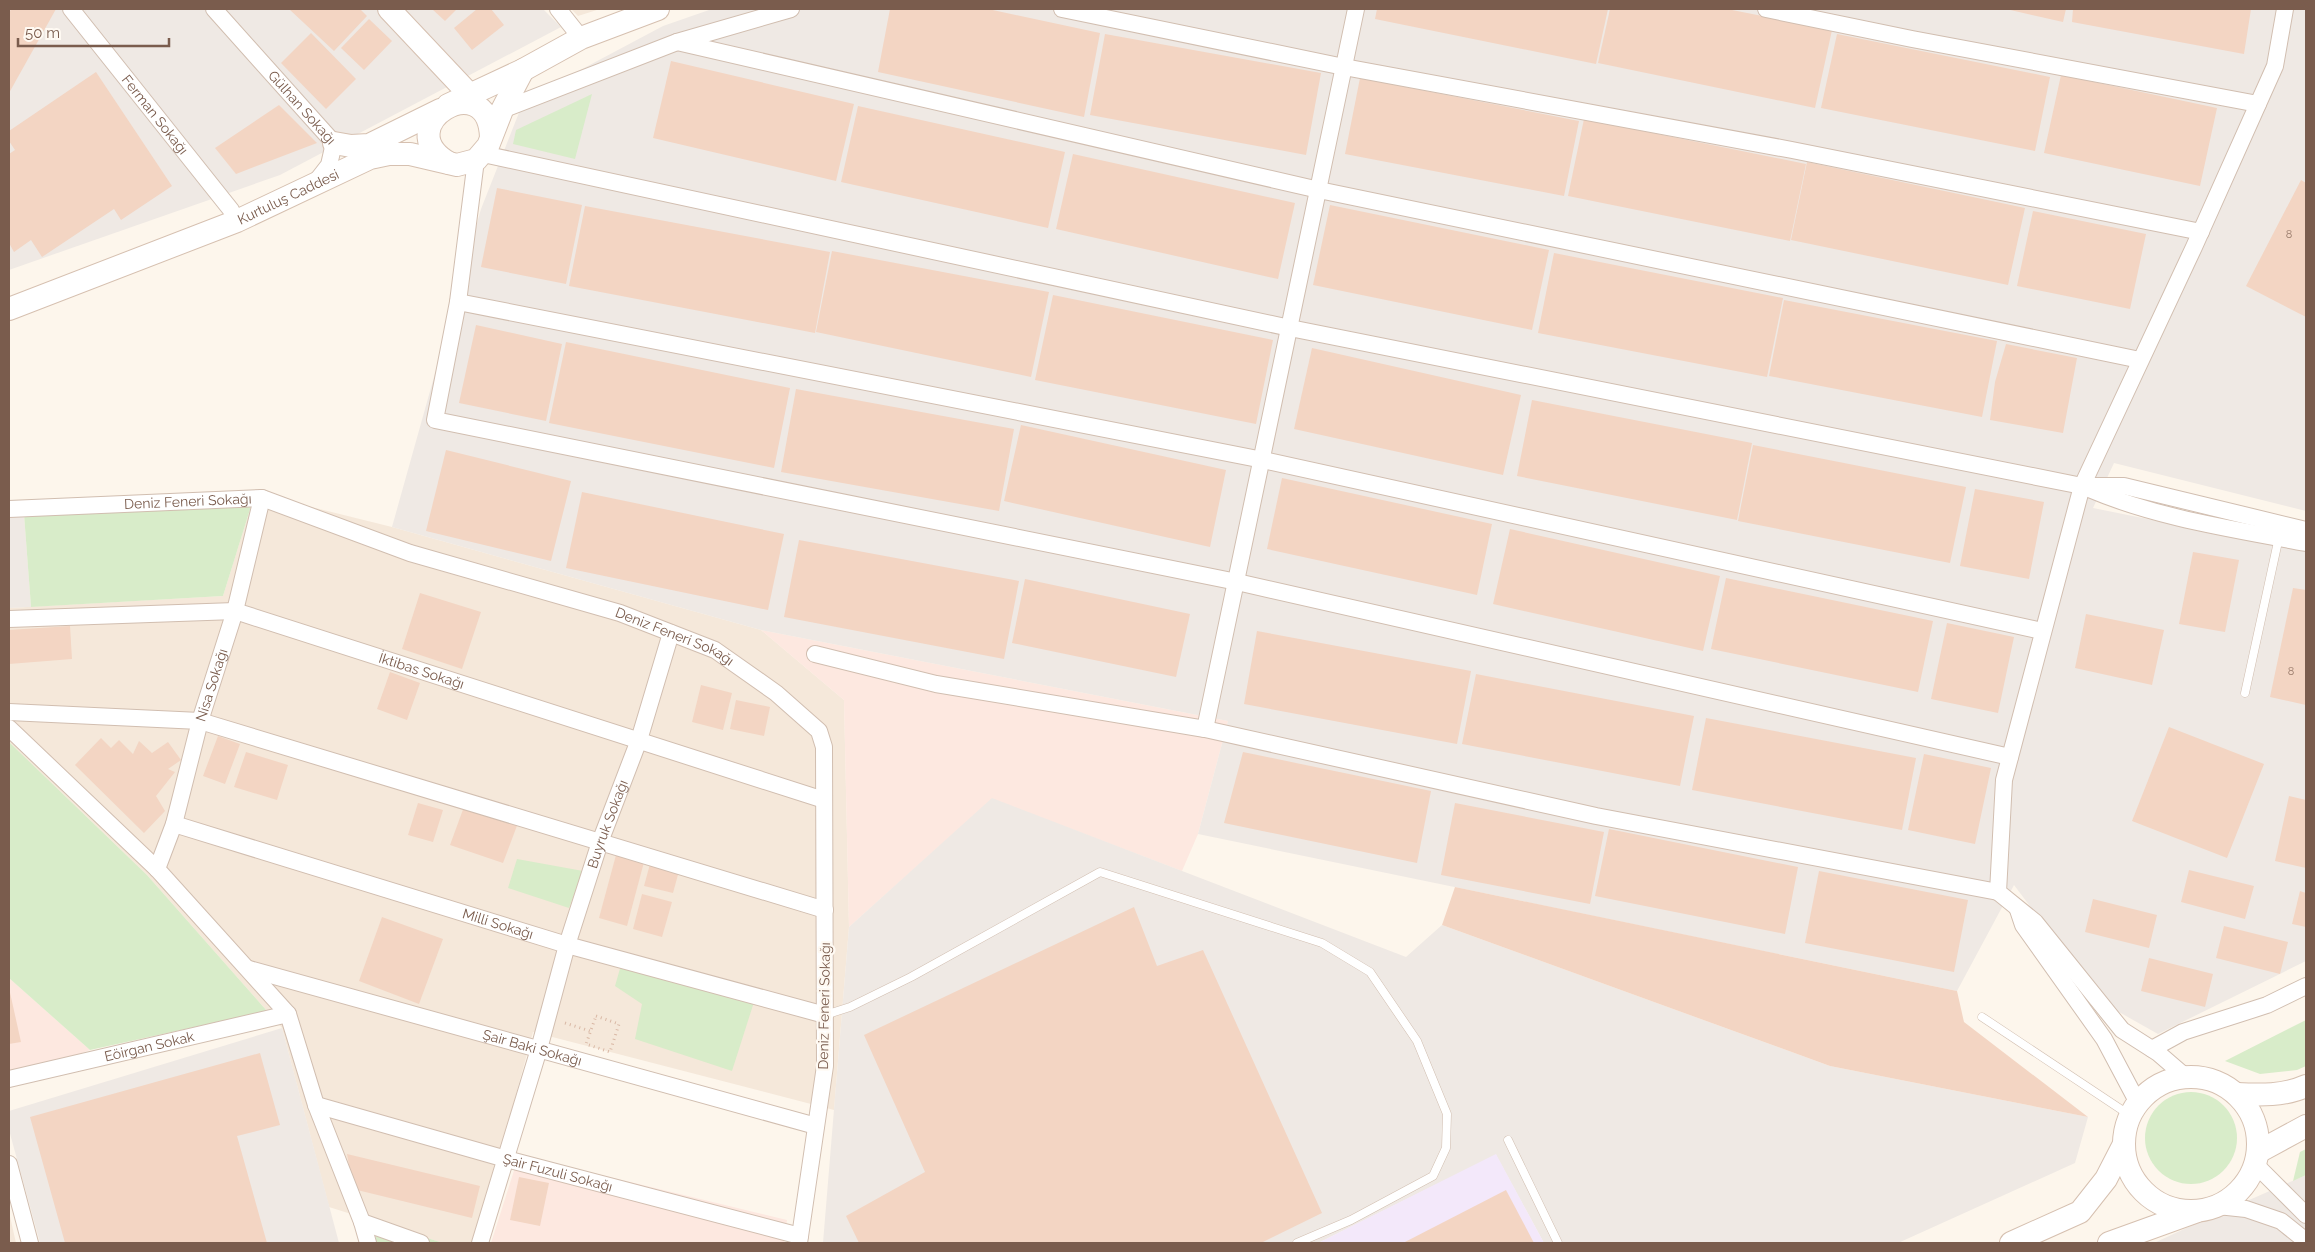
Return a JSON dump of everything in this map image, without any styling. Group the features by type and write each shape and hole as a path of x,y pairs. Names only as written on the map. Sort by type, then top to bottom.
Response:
{"main road":[{"path":"389,9 470,95"},
{"path":"449,163 435,152 429,135 430,126 444,108 523,70 581,38 658,9"},
{"path":"483,150 523,70"},
{"path":"444,108 466,103 475,107 488,120 483,150"},
{"name":"Gülhan Sokağı","path":"334,143 352,146 369,145 444,108"},
{"name":"Kurtuluş Caddesi","path":"9,309 237,221 370,158 389,154 410,154 449,163 468,164 483,150"},
{"path":"2011,1243 2080,1212 2106,1179 2124,1144 2134,1109 2154,1088 2174,1079 2197,1077 2218,1082 2237,1094 2250,1112 2258,1133 2257,1159 2250,1176 2236,1194 2207,1209 2109,1243"},
{"path":"2237,1094 2268,1096 2298,1090 2306,1086"},
{"path":"2257,1159 2306,1126"},
{"path":"2124,1144 2127,1166 2138,1186 2154,1201 2174,1210 2207,1209"}],"street":[{"name":"Ferman Sokağı","path":"71,9 231,210 237,221"},
{"name":"Gülhan Sokağı","path":"214,9 334,143"},
{"path":"558,9 581,38"},
{"path":"502,110 677,42 791,9"},
{"path":"1062,9 1344,67 1802,152 2201,232"},
{"path":"1206,729 1356,9"},
{"path":"1766,9 1912,40 2258,104"},
{"path":"1998,892 2004,780 2082,486 2201,232 2275,66 2285,9"},
{"path":"677,42 1318,190 2140,360"},
{"path":"315,184 329,165 334,143"},
{"path":"2010,757 1237,582 435,420 458,302 483,150 1290,328 2082,486 2124,486 2281,531 2306,543"},
{"path":"458,302 1263,460 2042,631"},
{"name":"Deniz Feneri Sokağı","path":"9,509 262,498 410,553 620,613 715,650 776,693 819,731 824,747 825,1066 800,1240"},
{"name":"Nisa Sokağı","path":"156,869 174,824 200,721 234,611 262,498"},
{"path":"2281,531 2306,530"},
{"name":"İktibas Sokağı","path":"9,619 234,611 824,800"},
{"name":"Buyruk Sokağı","path":"480,1243 539,1049 567,945 600,842 639,740 671,633"},
{"path":"815,654 936,684 1206,729 1596,816 1998,892 2035,922 2122,1030 2152,1049 2187,1078"},
{"path":"9,712 200,721 825,910"},
{"path":"9,728 156,869 288,1014 316,1104 362,1222 368,1243"},
{"name":"Milli Sokağı","path":"174,824 567,945 825,1015"},
{"path":"2018,908 2023,925 2104,1039 2134,1109"},
{"name":"Şair Baki Sokağı","path":"249,969 816,1126"},
{"path":"2152,1049 2183,1032 2268,1006 2306,986"},
{"name":"Eöirgan Sokak","path":"9,1079 288,1014"},
{"name":"Şair Fuzuli Sokağı","path":"316,1104 506,1159 800,1240"},
{"path":"2257,1159 2306,1215"},
{"path":"9,1164 30,1243"},
{"path":"2207,1209 2246,1209 2281,1221 2306,1241"},
{"path":"362,1222 421,1243"}],"lane":[{"path":"2245,693 2281,531"},
{"path":"825,1015 850,1007 911,977 1100,872 1322,943 1370,972 1417,1041 1447,1114 1446,1148 1433,1176 1351,1220 1298,1243"},
{"path":"1982,1017 2134,1109"},
{"path":"1508,1140 1558,1243"}],"path":[{"path":"596,1016 619,1024 610,1052 586,1044 590,1031 596,1016"},
{"path":"547,1018 590,1031"}],"shaded area":[{"path":"9,9 543,9 561,27 280,175 9,270"},
{"path":"571,9 600,9 578,16"},
{"path":"712,9 2306,9 2306,511 2114,463 2093,508 2306,551 2306,961 2158,1034 2103,1003 2014,885 1957,991 1198,834 1228,721 761,630 392,527 481,209 524,100 663,26"},
{"path":"255,493 392,527 761,630 844,700 849,927 834,1110 533,1032 501,1149 472,1243 443,1243 329,1207 282,1028 147,875 9,742 9,608 223,596"},
{"path":"9,514 24,514 31,607 9,608"},
{"path":"761,630 1228,721 1198,834 1182,871 992,799 849,927 844,700"},
{"path":"992,798 1406,957 1442,925 1830,1066 2088,1117 2075,1163 1898,1243 1544,1243 1496,1155 1318,1243 823,1243 849,927"},
{"path":"9,978 90,1050 9,1080"},
{"path":"282,1028 339,1243 40,1243 9,1130 9,1111"},
{"path":"1496,1154 1544,1243 1318,1243"},
{"path":"519,1155 787,1220 784,1243 491,1243"},
{"path":"2306,1175 2306,1243 2154,1243 2208,1218"},
{"path":"9,1212 16,1243 9,1243"}],"green space":[{"path":"592,94 575,159 513,144 516,130"},
{"path":"252,503 223,596 31,607 24,514"},
{"path":"9,742 147,875 267,1011 90,1050 9,978"},
{"path":"517,859 583,871 569,908 508,888"},
{"path":"621,965 754,1002 732,1071 635,1039 642,1004 615,986"},
{"path":"2306,1020 2306,1066 2297,1070 2260,1074 2225,1061"},
{"path":"2191,1092 2209,1095 2224,1105 2234,1120 2237,1138 2234,1156 2224,1171 2209,1181 2191,1184 2173,1181 2158,1171 2148,1156 2145,1138 2148,1120 2158,1105 2173,1095"},
{"path":"2306,1149 2306,1175 2293,1181 2300,1152"},
{"path":"371,1220 443,1243 377,1243"}],"building":[{"path":"11,9 56,9 9,93 9,13"},
{"path":"289,9 360,9 367,16 334,51"},
{"path":"432,9 457,9 445,21"},
{"path":"477,9 491,9 504,25 472,50 454,28"},
{"path":"890,9 988,9 1100,33 1084,117 878,72"},
{"path":"1377,9 1608,9 1596,64 1375,19"},
{"path":"1610,9 1727,9 1832,30 1815,108 1598,63"},
{"path":"2006,9 2066,9 2063,22"},
{"path":"2073,9 2251,9 2244,54 2072,22"},
{"path":"369,19 392,41 364,70 341,48"},
{"path":"311,33 356,79 326,109 281,63"},
{"path":"1105,34 1321,73 1306,155 1090,115"},
{"path":"1837,34 2050,77 2035,151 1821,108"},
{"path":"671,61 854,104 836,181 653,138"},
{"path":"96,72 172,186 121,220 114,209 42,257 31,240 14,252 9,243 9,154 15,150 9,141 9,131"},
{"path":"2061,75 2217,108 2200,186 2044,153"},
{"path":"1360,78 1579,121 1564,196 1345,154"},
{"path":"279,105 317,143 236,174 215,148"},
{"path":"858,106 1065,152 1048,228 841,182"},
{"path":"1584,119 1806,164 1790,241 1568,196"},
{"path":"1073,154 1295,203 1278,279 1056,229"},
{"path":"1807,162 2025,208 2008,285 1791,240"},
{"path":"2301,180 2306,183 2306,317 2246,286"},
{"path":"497,188 582,205 566,284 481,267"},
{"path":"1330,205 1549,250 1532,330 1313,285"},
{"path":"585,206 830,252 815,333 569,286"},
{"path":"2033,211 2146,234 2130,309 2017,286"},
{"path":"832,251 1049,292 1031,377 816,332"},
{"path":"1554,253 1783,298 1767,377 1538,333"},
{"path":"1053,295 1273,340 1256,424 1035,380"},
{"path":"1784,300 1997,341 1982,417 1769,376"},
{"path":"476,325 562,344 546,421 459,403"},
{"path":"566,342 790,388 774,468 549,423"},
{"path":"2006,344 2077,358 2063,433 1990,420 1995,382"},
{"path":"1312,348 1521,395 1503,475 1294,429"},
{"path":"796,389 1014,429 999,511 781,472"},
{"path":"1532,400 1752,443 1737,520 1517,476"},
{"path":"1021,425 1226,470 1210,547 1004,501"},
{"path":"1753,445 1966,487 1950,563 1738,521"},
{"path":"446,450 571,481 551,561 426,531"},
{"path":"1282,478 1492,524 1477,595 1267,549"},
{"path":"1975,489 2044,502 2029,579 1960,566"},
{"path":"582,492 784,534 768,610 566,568"},
{"path":"1510,529 1720,576 1703,651 1493,604"},
{"path":"799,540 1019,581 1004,659 784,617"},
{"path":"2193,552 2239,560 2225,632 2179,624"},
{"path":"1726,578 1933,621 1918,692 1711,649"},
{"path":"1025,579 1190,614 1176,677 1012,643"},
{"path":"2293,588 2306,590 2306,705 2270,697"},
{"path":"420,593 481,612 462,669 402,649"},
{"path":"2086,614 2164,630 2152,685 2075,668"},
{"path":"1947,623 2014,637 1998,713 1931,699"},
{"path":"70,626 72,659 9,664 9,630"},
{"path":"1257,631 1471,671 1457,744 1244,704"},
{"path":"390,672 420,683 407,720 377,709"},
{"path":"1476,674 1694,716 1680,786 1462,744"},
{"path":"701,685 732,693 723,730 692,722"},
{"path":"736,700 770,707 764,736 730,729"},
{"path":"1706,718 1916,758 1902,830 1692,790"},
{"path":"2169,727 2264,764 2227,858 2132,821"},
{"path":"218,736 240,744 225,784 203,776"},
{"path":"101,738 111,748 119,740 133,754 139,741 152,753 168,742 181,760 168,769 175,772 156,796 165,811 144,833 75,765"},
{"path":"246,752 288,765 277,800 234,787"},
{"path":"1243,752 1431,791 1417,863 1224,823"},
{"path":"1924,754 1991,768 1975,844 1908,830"},
{"path":"2289,796 2306,800 2306,868 2275,861"},
{"path":"418,803 443,810 433,842 408,835"},
{"path":"1455,803 1604,832 1590,904 1441,875"},
{"path":"465,804 518,823 503,863 450,845"},
{"path":"1609,829 1798,867 1785,934 1595,896"},
{"path":"616,855 644,862 627,926 599,918"},
{"path":"650,864 679,871 673,893 644,886"},
{"path":"2189,870 2254,886 2245,919 2181,902"},
{"path":"1819,871 1968,900 1954,972 1805,943"},
{"path":"1455,887 1957,991 1964,1022 2088,1117 1830,1066 1442,925"},
{"path":"2300,891 2306,893 2306,927 2292,924"},
{"path":"642,894 672,902 662,937 633,929"},
{"path":"2093,899 2157,915 2149,948 2085,932"},
{"path":"1134,907 1157,966 1203,950 1322,1213 1261,1243 859,1243 846,1216 925,1172 864,1035"},
{"path":"382,917 443,939 419,1004 359,981"},
{"path":"2224,926 2288,942 2280,974 2216,958"},
{"path":"2149,958 2213,974 2205,1007 2141,991"},
{"path":"9,988 21,1042 9,1044"},
{"path":"260,1053 280,1125 237,1136 267,1243 65,1243 30,1117"},
{"path":"347,1154 480,1186 472,1218 353,1189"},
{"path":"519,1177 549,1183 540,1226 510,1220"},
{"path":"1506,1190 1534,1243 1403,1243"}]}
